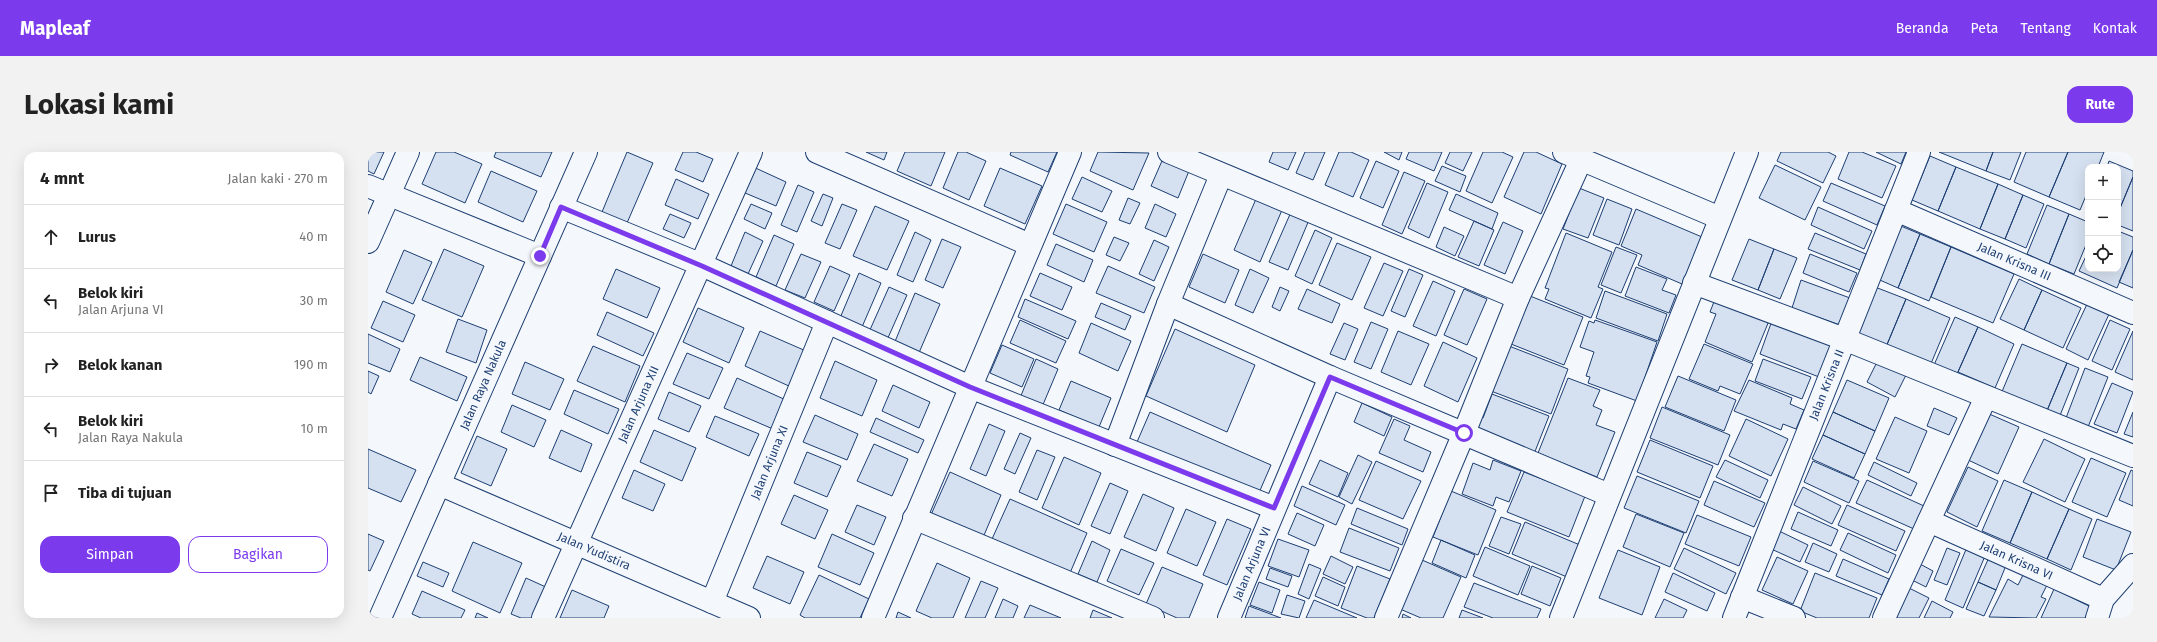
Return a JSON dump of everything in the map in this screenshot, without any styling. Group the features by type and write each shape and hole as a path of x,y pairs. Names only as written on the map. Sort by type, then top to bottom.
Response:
{"street":[{"path":"368,242 408,152"},
{"name":"Jalan Raya Nakula","path":"380,618 586,152"},
{"name":"Jalan Arjuna XII","path":"543,618 702,266 751,152"},
{"path":"817,152 1030,245"},
{"path":"873,618 1070,152"},
{"path":"1169,152 1220,175 1518,298"},
{"path":"1561,618 1747,152"},
{"name":"Jalan Krisna II","path":"1734,618 1919,152"},
{"path":"1386,618 1464,433 1518,298 1572,156 1720,218"},
{"path":"1115,445 1168,304 1220,175"},
{"path":"368,186 540,256"},
{"path":"561,207 702,266 970,387 1274,508"},
{"name":"Jalan Krisna III","path":"1896,210 2133,313"},
{"path":"1694,283 1844,339 2133,456"},
{"path":"1168,304 1330,377 1609,495"},
{"name":"Jalan Arjuna XI","path":"712,602 826,322"},
{"name":"Jalan Arjuna VI","path":"1229,618 1330,377"},
{"path":"1884,618 1986,397"},
{"name":"Jalan Yudistira","path":"439,484 749,618"},
{"path":"914,518 1152,618"},
{"name":"Jalan Krisna VI","path":"1929,521 2100,608"},
{"path":"2100,608 2133,565"},
{"path":"1742,598 1794,618"}],"building":[{"path":"368,152 384,152 374,174 368,171"},
{"path":"436,152 454,152 482,164 465,203 422,184"},
{"path":"496,152 552,152 541,177 494,157"},
{"path":"627,152 653,163 627,223 602,212"},
{"path":"683,152 696,152 713,159 703,182 675,170"},
{"path":"866,152 887,152 884,160"},
{"path":"905,152 945,152 931,186 897,171"},
{"path":"958,152 966,152 986,161 969,200 943,188"},
{"path":"1011,152 1057,152 1048,172 1010,155"},
{"path":"1098,152 1149,153 1133,190 1090,171"},
{"path":"1273,152 1296,152 1288,170 1269,162"},
{"path":"1305,152 1325,152 1313,180 1296,173"},
{"path":"1339,152 1351,152 1369,160 1353,197 1325,185"},
{"path":"1384,152 1402,152 1399,160"},
{"path":"1409,152 1442,152 1434,171 1406,159"},
{"path":"1450,152 1472,152 1463,171 1445,163"},
{"path":"1483,152 1502,152 1513,157 1492,203 1466,191"},
{"path":"1524,152 1536,152 1562,164 1541,214 1504,197"},
{"path":"1781,152 1828,152 1836,156 1823,183 1777,161"},
{"path":"1849,152 1862,152 1896,166 1882,198 1838,179"},
{"path":"1876,152 1906,152 1901,164"},
{"path":"1939,152 1993,152 1986,171"},
{"path":"1993,152 2021,152 2010,180 1986,171"},
{"path":"2026,152 2068,152 2049,197 2014,182"},
{"path":"2068,152 2104,152 2099,164 2085,164 2085,198 2080,210 2049,197"},
{"path":"1165,154 1191,166 1178,198 1151,186"},
{"path":"1930,156 1956,167 1938,211 1912,200"},
{"path":"1376,161 1399,171 1383,208 1360,198"},
{"path":"2109,161 2116,164 2108,164"},
{"path":"749,165 786,182 776,206 738,190"},
{"path":"1775,165 1821,187 1805,220 1759,198"},
{"path":"1442,166 1466,176 1460,192 1435,181"},
{"path":"2121,166 2133,171 2133,177 2121,206"},
{"path":"1956,167 1998,184 1980,229 1938,211"},
{"path":"1000,168 1042,186 1025,224 984,206"},
{"path":"491,171 537,191 523,222 478,202"},
{"path":"1404,172 1425,181 1402,234 1382,225"},
{"path":"1082,177 1112,191 1102,212 1072,199"},
{"path":"2133,177 2133,231 2121,226 2121,206"},
{"path":"676,179 709,194 698,219 665,205"},
{"path":"1427,183 1448,192 1429,238 1408,228"},
{"path":"1831,183 1885,206 1877,225 1823,201"},
{"path":"1998,184 2023,195 2005,239 1980,229"},
{"path":"798,185 814,192 797,232 781,225"},
{"path":"1579,188 1604,198 1588,238 1563,229"},
{"path":"823,194 833,198 822,226 811,221"},
{"path":"1456,194 1498,213 1492,229 1449,210"},
{"path":"2023,195 2044,204 2026,248 2005,239"},
{"path":"1128,198 1140,203 1130,224 1119,220"},
{"path":"1256,199 1282,210 1260,262 1234,250"},
{"path":"1607,199 1632,209 1619,245 1593,235"},
{"path":"751,204 772,213 765,229 744,219"},
{"path":"842,204 857,210 840,249 825,243"},
{"path":"1066,204 1107,222 1094,252 1053,234"},
{"path":"1155,204 1176,214 1166,237 1145,228"},
{"path":"2047,205 2069,214 2049,264 2027,254"},
{"path":"875,206 909,221 887,270 853,256"},
{"path":"1818,207 1872,231 1864,249 1811,225"},
{"path":"1636,209 1702,237 1682,284 1638,265 1642,255 1621,246"},
{"path":"1291,212 1309,220 1288,270 1269,262"},
{"path":"670,214 691,223 684,238 663,229"},
{"path":"2069,214 2085,221 2085,247 2074,274 2049,264"},
{"path":"1474,221 1494,230 1479,266 1458,257"},
{"path":"1503,222 1523,231 1505,274 1484,265"},
{"path":"1896,224 1920,234 1898,288 1873,277"},
{"path":"1444,227 1464,236 1455,256 1436,247"},
{"path":"1315,230 1332,238 1312,284 1295,276"},
{"path":"745,232 763,241 748,274 731,266"},
{"path":"915,232 931,240 913,282 897,275"},
{"path":"2121,232 2133,237 2133,250 2117,288 2079,271 2085,258 2085,272 2121,272"},
{"path":"1566,233 1612,252 1598,287 1603,289 1591,318 1545,299 1549,289 1545,288"},
{"path":"1815,233 1866,254 1860,270 1808,249"},
{"path":"1920,234 1951,247 1929,301 1898,288"},
{"path":"774,235 794,244 776,286 756,277"},
{"path":"1114,237 1129,243 1120,261 1106,255"},
{"path":"942,239 961,247 943,288 925,280"},
{"path":"1749,239 1774,249 1758,290 1732,280"},
{"path":"1154,240 1169,247 1154,281 1139,274"},
{"path":"1337,243 1371,257 1352,300 1319,285"},
{"path":"1056,244 1093,260 1084,282 1047,265"},
{"path":"1616,247 1637,255 1621,293 1601,285"},
{"path":"1951,247 2014,274 1993,323 1931,297"},
{"path":"444,249 484,266 462,317 422,300"},
{"path":"1774,249 1797,258 1780,299 1758,290"},
{"path":"404,250 432,262 413,304 386,292"},
{"path":"2133,250 2133,288 2119,282"},
{"path":"801,254 821,262 805,298 785,290"},
{"path":"1203,254 1239,270 1225,303 1189,287"},
{"path":"1810,254 1857,273 1849,292 1803,273"},
{"path":"1384,263 1403,271 1383,316 1364,308"},
{"path":"830,266 850,275 834,311 814,302"},
{"path":"1108,266 1155,287 1144,313 1096,293"},
{"path":"1636,267 1667,279 1662,290 1676,295 1669,313 1625,296"},
{"path":"616,269 660,288 647,318 603,299"},
{"path":"1250,269 1269,278 1253,313 1235,305"},
{"path":"1409,269 1423,275 1405,317 1391,311"},
{"path":"859,273 881,283 862,327 840,318"},
{"path":"1040,273 1072,287 1062,310 1030,296"},
{"path":"2019,279 2042,290 2024,330 2000,319"},
{"path":"1801,280 1850,298 1840,325 1792,308"},
{"path":"1433,281 1455,291 1436,336 1413,326"},
{"path":"889,287 907,295 887,340 869,332"},
{"path":"1280,287 1289,291 1280,311 1272,307"},
{"path":"1875,287 1906,299 1886,347 1855,335"},
{"path":"1307,289 1340,304 1332,323 1298,309"},
{"path":"1464,289 1487,299 1467,345 1444,335"},
{"path":"2042,290 2081,308 2063,348 2024,330"},
{"path":"1605,291 1667,314 1658,341 1596,318"},
{"path":"915,293 940,304 918,355 894,344"},
{"path":"1717,294 1771,316 1752,362 1705,342 1716,314 1710,312"},
{"path":"1530,296 1583,317 1564,365 1511,344"},
{"path":"1025,299 1076,321 1068,339 1018,317"},
{"path":"1906,299 1950,318 1930,366 1886,347"},
{"path":"383,301 415,315 403,342 371,328"},
{"path":"2088,302 2110,312 2088,360 2066,349"},
{"path":"1101,303 1131,316 1125,330 1095,317"},
{"path":"698,308 744,328 729,363 683,342"},
{"path":"607,312 654,333 643,356 597,335"},
{"path":"1774,315 1834,339 1819,377 1760,354"},
{"path":"1955,317 1978,327 1957,374 1934,365"},
{"path":"458,319 487,330 476,363 446,352"},
{"path":"1020,320 1066,341 1056,363 1010,343"},
{"path":"1595,320 1657,342 1637,401 1588,383 1590,377 1586,376 1594,352 1580,347 1589,321 1594,323"},
{"path":"2110,320 2130,329 2112,370 2092,361"},
{"path":"1371,322 1388,329 1371,369 1354,362"},
{"path":"1091,323 1131,341 1118,371 1079,353"},
{"path":"1344,323 1358,329 1345,360 1330,354"},
{"path":"1978,327 2014,344 1995,388 1958,372"},
{"path":"1175,329 1255,365 1227,432 1146,396"},
{"path":"760,331 806,351 791,387 745,366"},
{"path":"1398,331 1429,344 1411,385 1381,372"},
{"path":"2133,331 2133,380 2115,372"},
{"path":"368,334 400,349 390,372 368,363"},
{"path":"1443,342 1477,358 1458,402 1424,386"},
{"path":"1704,344 1753,364 1740,394 1720,386 1718,391 1689,379"},
{"path":"2022,344 2067,363 2046,413 2001,394"},
{"path":"1002,345 1034,359 1022,387 990,373"},
{"path":"593,346 640,366 625,402 577,381"},
{"path":"1509,346 1568,369 1551,414 1491,391"},
{"path":"687,353 723,368 709,399 673,384"},
{"path":"420,357 467,377 457,401 410,380"},
{"path":"1036,359 1058,369 1042,407 1020,398"},
{"path":"1763,359 1811,377 1802,399 1755,381"},
{"path":"1878,360 1906,375 1895,397 1867,382"},
{"path":"835,361 877,380 862,416 820,398"},
{"path":"525,362 564,379 550,410 512,394"},
{"path":"2067,363 2079,368 2059,418 2046,413"},
{"path":"2085,368 2108,377 2088,427 2066,418"},
{"path":"368,371 379,376 371,394 368,392"},
{"path":"1678,376 1736,400 1724,431 1665,407"},
{"path":"737,378 786,400 773,429 724,408"},
{"path":"1568,378 1600,390 1593,406 1602,410 1596,425 1615,432 1597,477 1538,453"},
{"path":"1749,380 1792,398 1790,404 1804,410 1796,429 1783,424 1781,430 1734,411"},
{"path":"1847,380 1889,398 1875,431 1833,412"},
{"path":"1071,381 1111,398 1099,427 1059,410"},
{"path":"2112,383 2133,392 2117,433 2094,424"},
{"path":"893,385 930,402 919,428 882,411"},
{"path":"574,390 619,409 608,434 564,414"},
{"path":"669,392 701,406 689,432 658,419"},
{"path":"1492,394 1549,416 1534,454 1476,432 1481,417 1483,418"},
{"path":"1362,403 1392,417 1384,436 1354,422"},
{"path":"512,405 546,420 534,447 501,432"},
{"path":"1662,407 1730,435 1718,465 1650,438"},
{"path":"1934,408 1957,418 1949,435 1927,426"},
{"path":"1150,412 1271,465 1258,495 1137,442"},
{"path":"1833,412 1875,431 1865,454 1823,435"},
{"path":"2133,412 2133,437 2124,434"},
{"path":"1987,413 2019,427 1998,474 1966,459"},
{"path":"815,415 858,434 847,460 803,442"},
{"path":"715,416 759,434 749,456 706,437"},
{"path":"1895,417 1927,431 1909,473 1876,459"},
{"path":"876,418 924,440 918,453 870,432"},
{"path":"1394,419 1410,426 1404,440 1431,452 1423,472 1379,453"},
{"path":"1746,419 1788,439 1771,476 1729,456"},
{"path":"989,424 1005,431 986,476 970,469"},
{"path":"561,430 592,444 581,472 549,458"},
{"path":"654,430 696,448 682,481 640,462"},
{"path":"1020,433 1031,438 1015,474 1004,469"},
{"path":"1823,435 1865,454 1854,478 1812,459"},
{"path":"477,436 507,449 491,486 461,473"},
{"path":"2044,439 2085,459 2065,502 2023,482"},
{"path":"1650,440 1713,466 1700,498 1637,472"},
{"path":"874,444 908,459 892,496 857,481"},
{"path":"368,449 416,470 401,502 368,488"},
{"path":"1037,450 1055,457 1037,500 1019,492"},
{"path":"807,452 841,466 827,497 794,483"},
{"path":"1358,455 1372,462 1352,504 1339,497"},
{"path":"1064,457 1101,473 1079,525 1042,508"},
{"path":"2091,458 2126,473 2107,517 2072,502"},
{"path":"1320,460 1348,473 1338,497 1309,484"},
{"path":"1493,460 1521,471 1509,502 1496,497 1493,506 1462,494 1473,463 1490,470"},
{"path":"1725,460 1768,480 1760,498 1716,477"},
{"path":"1376,461 1421,481 1403,519 1359,500"},
{"path":"1813,461 1859,481 1849,503 1804,482"},
{"path":"1874,462 1917,483 1911,496 1868,475"},
{"path":"1968,467 1998,481 1977,527 1947,512"},
{"path":"634,470 665,484 653,511 622,498"},
{"path":"2131,470 2133,471 2133,506 2119,500"},
{"path":"950,472 1001,495 982,540 930,517"},
{"path":"1524,472 1585,496 1569,537 1507,512"},
{"path":"1637,476 1699,501 1686,533 1624,508"},
{"path":"1867,480 1924,506 1914,529 1856,503"},
{"path":"2004,480 2032,492 2010,543 1982,531"},
{"path":"1714,481 1765,503 1754,527 1704,505"},
{"path":"1110,483 1128,491 1110,534 1091,526"},
{"path":"1302,486 1345,505 1336,525 1294,506"},
{"path":"1803,487 1841,506 1832,524 1794,505"},
{"path":"1451,491 1496,510 1478,555 1433,537"},
{"path":"2032,492 2069,509 2047,559 2010,543"},
{"path":"1143,494 1174,508 1156,551 1124,537"},
{"path":"794,495 828,510 815,539 781,524"},
{"path":"1010,499 1087,533 1070,573 992,539"},
{"path":"857,505 886,517 874,545 845,532"},
{"path":"1847,505 1905,531 1896,551 1838,525"},
{"path":"1357,508 1408,529 1402,545 1351,524"},
{"path":"1186,509 1216,522 1197,566 1167,553"},
{"path":"2069,509 2092,519 2071,570 2047,559"},
{"path":"1798,512 1838,530 1831,546 1791,529"},
{"path":"1297,513 1324,525 1315,546 1288,534"},
{"path":"1636,514 1684,533 1670,567 1623,547"},
{"path":"1697,515 1751,537 1739,566 1685,544"},
{"path":"1501,517 1521,524 1509,554 1489,546"},
{"path":"1227,519 1251,529 1227,585 1203,575"},
{"path":"2097,519 2131,532 2116,570 2083,557"},
{"path":"1525,522 1580,545 1567,577 1512,554"},
{"path":"1349,528 1399,548 1390,571 1340,552"},
{"path":"1777,530 1808,545 1800,562 1769,548"},
{"path":"1848,533 1896,555 1888,573 1840,550"},
{"path":"368,534 384,541 370,571 368,570"},
{"path":"832,534 874,553 860,585 818,567"},
{"path":"1278,539 1309,550 1299,577 1268,566"},
{"path":"1441,540 1475,555 1466,578 1432,563"},
{"path":"1092,541 1110,550 1097,582 1078,574"},
{"path":"473,542 522,563 500,613 452,591"},
{"path":"1813,543 1837,554 1829,572 1805,562"},
{"path":"1485,547 1530,566 1518,595 1473,576"},
{"path":"1967,547 1985,556 1963,608 1945,600"},
{"path":"1684,548 1736,573 1726,594 1674,569"},
{"path":"1947,548 1960,553 1947,585 1934,580"},
{"path":"1121,549 1154,563 1139,595 1107,581"},
{"path":"1618,550 1660,567 1642,615 1599,598"},
{"path":"1990,555 2007,563 1996,590 1978,582"},
{"path":"767,556 804,572 790,604 753,588"},
{"path":"1331,556 1353,567 1345,584 1323,574"},
{"path":"1777,557 1808,571 1793,604 1762,590"},
{"path":"1843,559 1889,579 1882,595 1836,576"},
{"path":"1422,560 1461,577 1443,618 1421,618 1400,609"},
{"path":"423,562 449,573 443,587 417,576"},
{"path":"937,563 970,578 953,618 932,618 916,611"},
{"path":"1309,564 1321,569 1309,599 1298,594"},
{"path":"1920,564 1933,571 1926,587 1912,580"},
{"path":"1357,566 1390,579 1374,618 1367,618 1341,608"},
{"path":"1532,566 1561,578 1550,606 1521,594"},
{"path":"1162,567 1203,584 1189,618 1177,618 1146,604"},
{"path":"1270,568 1292,576 1288,587 1266,579"},
{"path":"2025,571 2048,583 2041,597 2046,599 2036,618 1989,617 2008,579 2018,585"},
{"path":"1673,573 1715,593 1707,611 1665,592"},
{"path":"1815,573 1877,598 1869,618 1817,618 1800,611"},
{"path":"819,575 869,599 860,618 805,618 800,615"},
{"path":"1323,577 1345,587 1338,606 1315,596"},
{"path":"526,578 548,588 535,618 521,618 511,614"},
{"path":"981,581 998,588 985,618 965,618"},
{"path":"1259,582 1280,590 1272,613 1250,605"},
{"path":"1978,582 1996,590 1984,616 1966,609"},
{"path":"1474,583 1541,609 1537,618 1493,618 1464,607"},
{"path":"1909,588 1929,598 1919,618 1894,618"},
{"path":"2054,589 2091,607 2085,618 2041,618"},
{"path":"572,590 609,606 604,618 560,618"},
{"path":"422,591 465,610 461,618 421,618 412,614"},
{"path":"1287,595 1305,601 1299,618 1281,614"},
{"path":"1003,599 1018,606 1013,618 995,618"},
{"path":"1664,599 1687,610 1683,618 1655,618"},
{"path":"1314,600 1357,618 1306,618"},
{"path":"1932,601 1953,612 1950,618 1924,618"},
{"path":"1030,605 1061,618 1024,618"},
{"path":"1249,606 1281,618 1245,618"},
{"path":"1093,610 1112,618 1090,618"},
{"path":"1462,610 1483,618 1459,618"},
{"path":"898,612 911,618 896,618"},
{"path":"477,613 488,618 475,618"},
{"path":"1403,614 1411,618 1402,618"}],"route":[{"path":"540,256 561,207 702,266 970,387 1274,508 1330,377 1464,433"}]}
